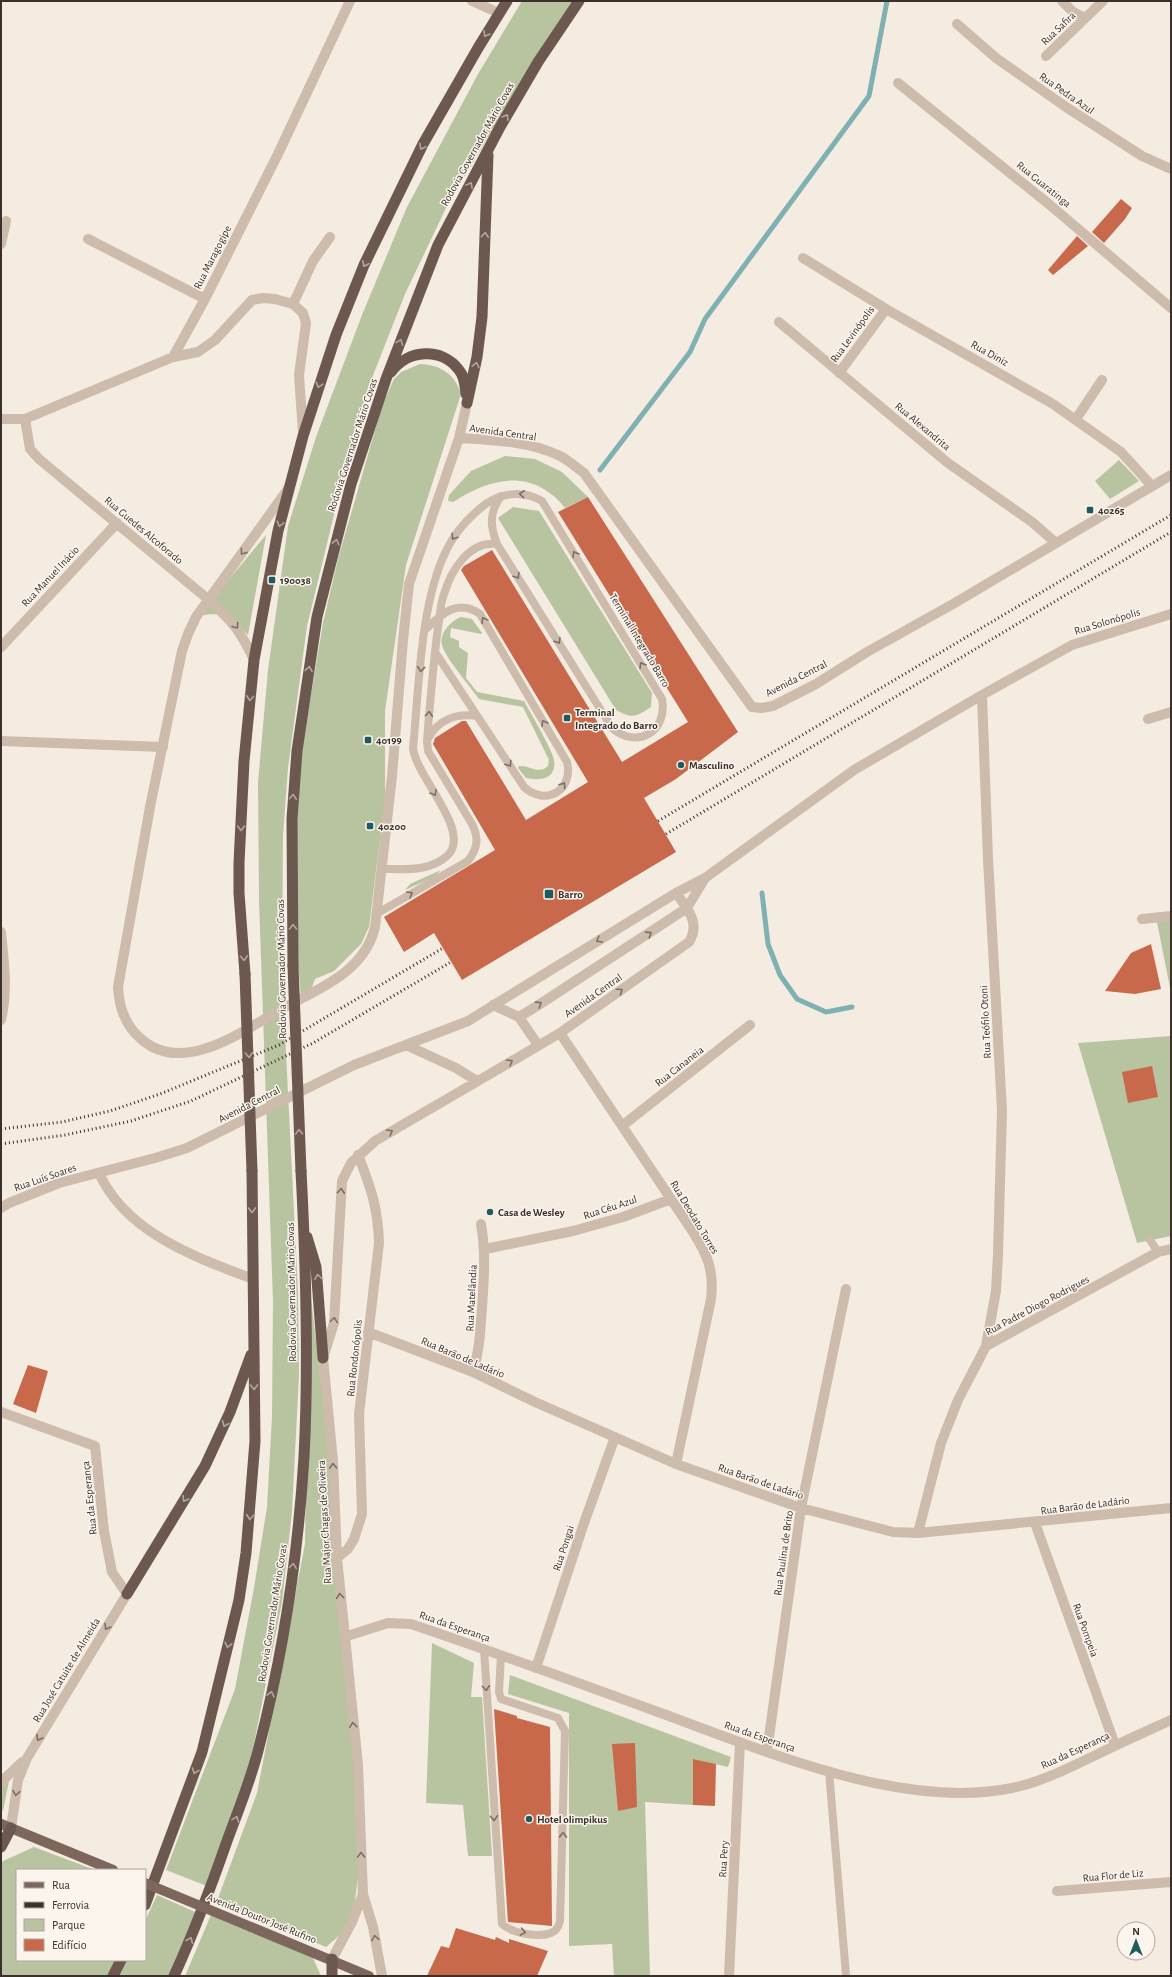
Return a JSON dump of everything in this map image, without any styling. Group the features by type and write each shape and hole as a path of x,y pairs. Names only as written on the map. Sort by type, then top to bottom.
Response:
{"highway":[{"path":"146,1902 202,1752 239,1600 246,1553 255,1441 252,1171 245,974 239,893 239,863 244,760 254,660 272,557 303,436 336,335 364,265 424,144 507,1"},
{"name":"Rodovia Governador Mário Covas","path":"174,1976 198,1921 258,1752 281,1651 296,1547 304,1457 306,1386 304,1231 293,966 292,819 302,712 317,617 349,491 386,378 438,245 538,62 579,1"},
{"path":"467,403 477,357 482,317 488,152"},
{"path":"386,378 394,368 405,359 418,354 431,354 442,357 452,362 460,371 465,381 467,403"},
{"path":"304,1231 314,1255 316,1267 323,1358"},
{"path":"127,1594 205,1466 230,1412 253,1348"},
{"path":"1,1847 6,1826"},
{"path":"332,1959 332,1976"},
{"path":"113,1976 120,1961"}],"main road":[{"path":"6,1826 111,1869"},
{"name":"Avenida Doutor José Rufino","path":"146,1883 332,1959 369,1976"}],"street":[{"name":"Rua Maragogipe","path":"173,357 205,299 278,154 305,92 350,1"},
{"path":"472,1 499,13"},
{"path":"1062,1 1073,12 1085,18"},
{"name":"Rua Safira","path":"1046,56 1103,1"},
{"name":"Rua Pedra Azul","path":"957,24 996,58 1066,107 1142,156 1171,169"},
{"name":"Rua Guaratinga","path":"898,83 1050,205 1171,308"},
{"path":"1,244 6,221"},
{"path":"293,304 313,261 330,237"},
{"path":"88,239 205,299"},
{"name":"Rua Diniz","path":"803,258 886,309 1002,374 1076,419 1121,452 1152,486"},
{"path":"1,419 25,419 173,357 198,352 215,340 252,300 263,298 275,299 293,304 303,313 306,323 299,375 303,436"},
{"name":"Rua Levinópolis","path":"838,373 886,309"},
{"name":"Rua Alexandrita","path":"779,322 838,373 948,463 1032,522 1056,543"},
{"path":"1076,419 1102,380"},
{"path":"290,486 196,617 182,651 149,813 118,987 118,999 122,1012 134,1033 145,1044 168,1052 183,1053 204,1050 228,1039 327,985 343,975 364,954 373,935 392,776 402,640 410,584 459,438 467,403"},
{"name":"Rua Guedes Alcoforado","path":"25,419 30,450 232,621 245,639 254,660"},
{"name":"Avenida Central","path":"459,438 497,441 532,447 559,455 584,473 752,707 761,708 773,706 816,684 867,652 1171,475"},
{"name":"Rua Manuel Inácio","path":"1,647 117,523"},
{"name":"Rua Solonópolis","path":"1052,656 1088,638 1171,614"},
{"name":"Avenida Central","path":"99,1173 187,1148 354,1064 468,1021 676,893 706,878 854,770 1052,656"},
{"name":"Rua Teófilo Otoni","path":"982,695 988,859 1002,1110 996,1291 986,1346"},
{"path":"1148,719 1171,712"},
{"path":"1,741 163,747"},
{"name":"Avenida Central","path":"518,1017 687,908 706,878"},
{"path":"676,893 687,908"},
{"name":"Avenida Central","path":"358,1155 375,1141 560,1033 689,942 694,926 687,908"},
{"path":"1142,919 1171,916"},
{"path":"1,932 6,972 5,998 1,1020"},
{"path":"492,1005 508,1010 518,1017 538,1045"},
{"name":"Rua Cananeia","path":"622,1126 750,1025"},
{"name":"Rua Deodato Torres","path":"560,1033 702,1246 712,1271 713,1282 704,1339 676,1464"},
{"path":"406,1045 456,1068 477,1081"},
{"name":"Rua Rondonópolis","path":"336,1558 348,1549 354,1539 362,1514 360,1414 368,1332 378,1267 378,1217 373,1195 358,1155"},
{"name":"Rua Major Chagas de Oliveira","path":"358,1155 346,1172 342,1181 334,1323 323,1358 333,1461 336,1558 358,1765 363,1894 373,1927 382,1976"},
{"path":"99,1173 112,1196 146,1228 170,1245 253,1279"},
{"name":"Rua Luís Soares","path":"1,1208 9,1202 59,1183 99,1173"},
{"name":"Rua Céu Azul","path":"485,1249 573,1231 623,1217 671,1199"},
{"name":"Rua Matelândia","path":"473,1372 480,1342 485,1249 481,1224"},
{"name":"Rua Padre Diogo Rodrigues","path":"918,1534 941,1444 958,1400 986,1346 1158,1252 1171,1249"},
{"name":"Rua Paulina de Brito","path":"767,1751 801,1508 846,1289"},
{"name":"Rua Barão de Ladário","path":"368,1332 473,1372 676,1464 801,1508 893,1532 918,1534 1171,1508"},
{"name":"Rua da Esperança","path":"1,1412 95,1446 104,1531 112,1572 127,1594"},
{"name":"Rua Pongai","path":"536,1668 584,1523 616,1437"},
{"name":"Rua Pompeia","path":"1035,1523 1115,1745"},
{"name":"Rua José Catuite de Almeida","path":"6,1826 18,1780 27,1758 127,1594"},
{"name":"Rua da Esperança","path":"344,1637 388,1623 405,1622 767,1751 829,1771 889,1786 929,1792 970,1793 1010,1788 1035,1782 1171,1720"},
{"name":"Rua Pery","path":"729,1976 740,1742"},
{"name":"Rua José Catuite de Almeida","path":"1,1782 27,1758"},
{"name":"Rua Flor de Liz","path":"1057,1891 1171,1882"},
{"name":"Rua Major Chagas de Oliveira","path":"332,1959 352,1922 363,1894"}],"lane":[{"name":"Terminal Integrado Barro","path":"518,494 534,496 542,501 561,530 662,698 662,720 653,732 638,737 619,734 612,728 497,544 491,523 495,504 501,496 518,494"},
{"path":"382,869 418,869 430,866 444,858 452,851 455,845 452,822 424,778 414,757 413,748 425,630 435,580 446,550 456,534 480,508 501,496"},
{"path":"376,914 468,861 477,845 477,834 428,751 427,741 435,652 440,615 446,587 462,559 477,547 492,543 497,544"},
{"path":"425,630 448,609 467,607 480,614 564,757 568,770 568,777 565,785 553,794 537,795 524,787 435,652"},
{"path":"427,741 435,727 450,718 459,715 477,716"},
{"path":"1150,1240 1158,1252"},
{"path":"484,1649 502,1924 512,1930 539,1935 551,1933 556,1930 560,1921 565,1731 558,1718 502,1699 499,1692 501,1655"},
{"path":"829,1771 846,1975"}],"green space":[{"path":"522,1 576,1 522,80 446,208 405,294 368,388 342,482 307,626 288,768 283,835 282,974 298,1291 299,1375 292,1512 282,1602 245,1789 212,1888 166,1870 235,1689 254,1588 267,1507 272,1416 273,1302 259,900 258,782 268,670 288,526 316,437 362,315 407,207 478,74"},
{"path":"420,364 434,366 446,372 455,381 461,394 406,565 385,711 385,799 369,927 361,944 334,971 315,979 310,993 301,998 293,905 299,740 308,713 323,623 338,559 382,406 394,379 401,372"},
{"path":"505,456 535,459 562,472 588,497 565,508 553,495 539,487 526,482 511,481 497,482 467,493 453,502 448,501 449,495 471,471"},
{"path":"1119,460 1139,481 1110,499 1095,481"},
{"path":"513,507 539,511 652,693 651,707 634,716 626,715 616,710 498,518"},
{"path":"266,535 248,635 226,617 214,614 198,616"},
{"path":"461,617 472,619 482,633 451,628 450,637 459,641 459,647 468,653 466,678 477,692 524,701 554,760 553,771 550,775 542,779 526,778 518,768 519,766 523,766 538,770 545,769 548,766 549,760 523,707 479,699 454,667 446,654 442,643 443,634 449,625"},
{"path":"441,870 434,877 405,890 410,884"},
{"path":"1171,920 1171,993 1157,922"},
{"path":"1171,1036 1171,1236 1137,1243 1078,1043"},
{"path":"309,1281 328,1444 362,1846 353,1916 341,1934 326,1947 217,1901 257,1793 305,1544"},
{"path":"432,1643 474,1663 471,1697 482,1697 492,1856 468,1856 463,1805 426,1803"},
{"path":"510,1675 731,1757 728,1767 693,1759 693,1805 645,1802 650,1976 614,1976 612,1944 569,1946 569,1713 508,1694"},
{"path":"9,1781 3,1811 1,1810 1,1787"},
{"path":"34,1847 92,1869 16,1869 16,1961 115,1961 107,1976 1,1976 1,1862"},
{"path":"157,1895 202,1915 177,1976 119,1976 126,1961 146,1961 146,1919"},
{"path":"211,1915 313,1958 321,1976 185,1976"}],"building":[{"path":"1121,199 1132,208 1125,219 1104,243 1092,232"},
{"path":"1077,236 1088,246 1053,275 1048,270"},
{"path":"588,497 738,732 676,779 644,798 676,852 462,980 434,933 404,952 384,917 495,850 433,744 435,738 462,721 466,721 526,820 588,782 461,570 464,566 492,550 622,762 688,722 558,512"},
{"path":"1151,944 1161,989 1135,994 1105,991 1131,953"},
{"path":"1152,1066 1158,1097 1128,1103 1122,1072"},
{"path":"28,1365 48,1371 36,1413 13,1404"},
{"path":"494,1709 517,1716 517,1718 550,1727 552,1926 508,1922"},
{"path":"635,1743 637,1807 618,1811 612,1744"},
{"path":"693,1759 716,1764 715,1806 693,1805"},
{"path":"456,1928 495,1940 496,1937 509,1943 509,1939 548,1951 537,1976 427,1976 441,1946 449,1948"}],"waterway":[{"path":"600,470 690,352 705,319 869,96 887,1"},
{"path":"762,893 768,944 780,975 797,999 826,1012 852,1007"}],"railway":[{"path":"658,821 1171,515"},
{"path":"666,834 1171,532"},
{"path":"1,1129 62,1122 110,1111 160,1094 279,1045 443,948"},
{"path":"1,1144 65,1135 131,1121 191,1101 313,1043 451,962"}],"place":[{"name":"40265","path":"1090,510"},
{"name":"190038","path":"272,580"},
{"name":"Terminal Integrado do Barro","path":"567,718"},
{"name":"40199","path":"368,740"},
{"name":"Masculino","path":"681,765"},
{"name":"40200","path":"370,826"},
{"name":"Barro","path":"549,894"},
{"name":"Casa de Wesley","path":"490,1212"},
{"name":"Hotel olimpikus","path":"529,1819"}]}
